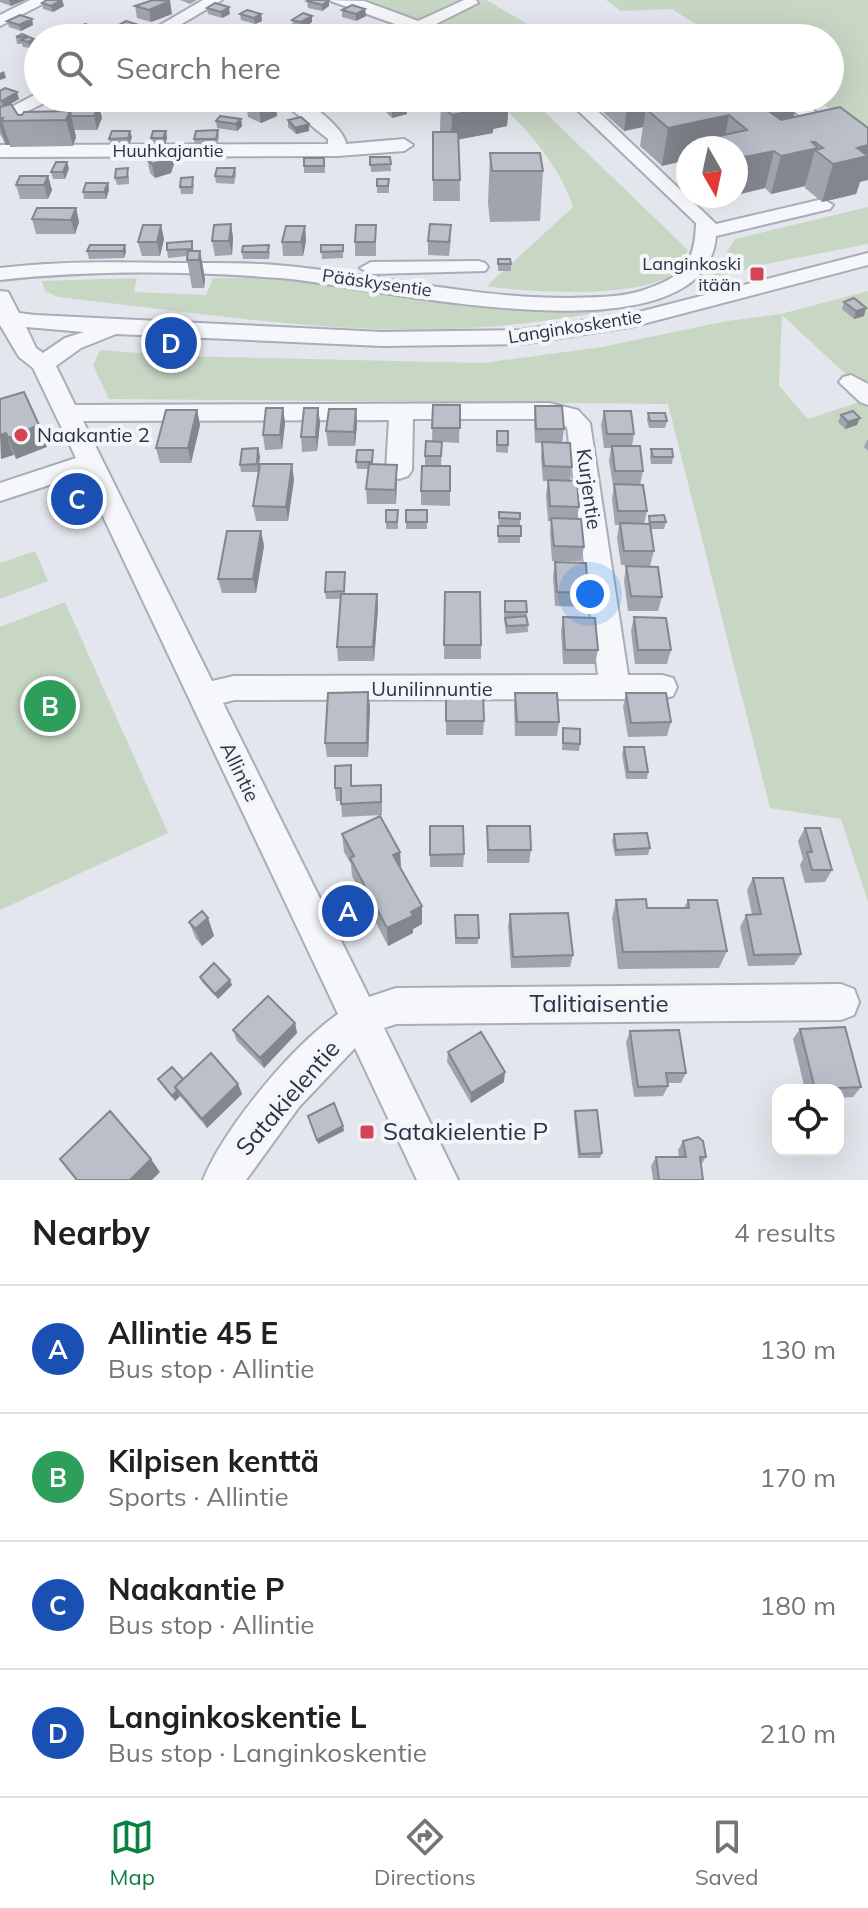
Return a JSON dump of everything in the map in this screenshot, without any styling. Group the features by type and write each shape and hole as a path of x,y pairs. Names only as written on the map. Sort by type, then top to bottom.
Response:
{"street":[{"path":"0,21 42,0"},
{"path":"171,24 214,0"},
{"path":"336,0 370,3 416,24"},
{"path":"424,24 470,3"},
{"path":"0,120 24,107"},
{"path":"306,112 337,138 337,150"},
{"path":"588,112 706,227 823,205"},
{"path":"805,112 868,159"},
{"name":"Huuhkajantie","path":"0,151 337,150 404,145"},
{"name":"Pääskysentie","path":"4,271 146,268 305,274 527,303 614,302 677,284 694,272 703,258 706,227"},
{"name":"Langinkoskentie","path":"11,310 116,329 458,341 555,333 650,316 868,259"},
{"path":"305,274 323,268 478,267"},
{"name":"Allintie","path":"4,271 11,310 27,352 43,364 438,1180"},
{"name":"Langinkoskentie","path":"11,310 219,326 276,335"},
{"path":"43,364 85,337 116,329"},
{"path":"399,470 401,411"},
{"name":"Kurjentie","path":"65,413 549,411 569,416 578,423 615,687"},
{"path":"0,492 89,463"},
{"name":"Uunilinnuntie","path":"202,695 234,688 662,687"},
{"name":"Talitiaisentie","path":"360,1020 396,1006 841,1002"},
{"name":"Satakielentie","path":"223,1180 232,1161 310,1067 360,1020"}],"green space":[{"path":"349,0 486,0 528,24 419,24"},
{"path":"606,0 868,0 868,133 835,112 844,112 844,24 696,24 672,9 621,11"},
{"path":"508,112 545,112 688,250 678,270 660,281 613,290 556,292 487,286 573,207 560,177 531,136"},
{"path":"868,207 868,244 761,265 710,279 735,239"},
{"path":"137,278 134,292 206,295 213,278 291,278 547,312 608,311 471,328 353,328 58,297 45,291 42,281"},
{"path":"868,291 868,395 782,315 779,386 808,419 868,399 868,902 841,819 770,808 668,404 109,399 93,365 100,350 179,356 483,363 602,347 727,321 781,314"},
{"path":"35,551 48,581 0,599 0,563"},
{"path":"65,602 168,833 0,910 0,627"}],"building":[{"path":"62,0 51,6 42,3"},
{"path":"153,0 170,1 149,10 135,6"},
{"path":"309,0 329,0 322,5"},
{"path":"215,3 229,7 221,12 207,8"},
{"path":"352,5 365,9 356,14 342,10"},
{"path":"247,10 261,14 254,18 240,14"},
{"path":"303,13 312,16 301,22 292,20"},
{"path":"20,15 32,19 19,25 7,21"},
{"path":"5,88 17,92 2,101 0,91"},
{"path":"11,104 18,115 24,112 70,112 66,120 2,121 0,107"},
{"path":"844,110 868,128 868,145 857,148 868,156 833,164 815,150 823,148 812,142 818,148 781,156 774,151 748,156 748,136 719,136 747,130 729,115 668,128 649,112 770,112 781,120"},
{"path":"70,112 96,112 94,116 71,116"},
{"path":"220,116 241,119 236,124 216,121"},
{"path":"301,117 309,124 295,128 288,120"},
{"path":"218,130 216,139 194,139 196,131"},
{"path":"112,131 130,131 128,138 109,139"},
{"path":"153,131 166,131 163,138 151,138"},
{"path":"433,132 458,132 460,180 433,180"},
{"path":"150,150 171,150 169,159 152,164 147,159"},
{"path":"490,153 540,153 543,171 492,171"},
{"path":"370,157 390,157 391,164 370,165"},
{"path":"304,158 324,158 324,166 304,166"},
{"path":"56,162 67,162 63,172 51,172"},
{"path":"128,168 127,177 115,178 116,169"},
{"path":"217,168 235,168 233,177 215,176"},
{"path":"20,176 48,176 44,185 16,185"},
{"path":"193,177 192,187 180,187 181,178"},
{"path":"377,179 389,179 388,186 377,186"},
{"path":"86,183 108,183 104,192 83,192"},
{"path":"37,208 76,208 71,220 32,219"},
{"path":"231,224 229,241 212,241 214,225"},
{"path":"430,224 451,225 449,242 428,241"},
{"path":"143,225 161,225 157,242 138,242"},
{"path":"356,225 376,225 375,242 355,242"},
{"path":"286,226 305,226 301,242 282,242"},
{"path":"192,241 192,249 167,250 167,243"},
{"path":"90,245 125,245 123,251 87,251"},
{"path":"269,245 268,252 242,252 243,246"},
{"path":"321,245 343,245 343,251 321,252"},
{"path":"188,251 200,251 199,260 187,260"},
{"path":"498,259 510,259 511,264 498,264"},
{"path":"854,298 866,308 856,311 844,302"},
{"path":"24,392 39,425 8,438 6,433 0,435 0,399"},
{"path":"433,405 460,405 460,428 432,428"},
{"path":"535,406 562,406 564,429 536,429"},
{"path":"266,408 283,408 280,435 263,435"},
{"path":"304,408 318,408 316,437 301,437"},
{"path":"329,409 356,409 354,432 326,431"},
{"path":"166,410 197,410 188,448 156,448"},
{"path":"604,411 631,411 634,434 607,434"},
{"path":"853,411 860,418 848,422 841,415"},
{"path":"648,413 665,413 667,421 650,421"},
{"path":"497,431 508,431 508,445 497,445"},
{"path":"426,441 442,442 441,456 425,456"},
{"path":"542,442 570,443 572,467 544,466"},
{"path":"612,446 640,446 643,471 615,471"},
{"path":"258,448 257,464 240,465 242,449"},
{"path":"651,449 672,449 673,457 653,457"},
{"path":"357,450 373,450 372,462 356,462"},
{"path":"260,464 292,464 286,507 253,506"},
{"path":"369,464 397,465 395,490 366,489"},
{"path":"422,466 450,466 450,491 421,491"},
{"path":"548,480 577,481 579,507 550,506"},
{"path":"614,484 643,485 647,511 618,511"},
{"path":"386,510 398,510 397,522 386,522"},
{"path":"406,510 427,510 427,522 406,522"},
{"path":"499,512 520,513 520,519 499,518"},
{"path":"664,515 666,522 650,522 649,516"},
{"path":"551,518 581,519 584,547 554,546"},
{"path":"620,523 650,524 654,551 624,551"},
{"path":"498,526 521,526 521,536 498,536"},
{"path":"227,531 261,531 253,579 218,579"},
{"path":"555,562 586,563 588,593 557,592"},
{"path":"626,566 658,567 662,597 631,596"},
{"path":"326,572 345,572 344,591 325,592"},
{"path":"445,592 480,592 481,645 444,645"},
{"path":"341,594 377,594 373,647 337,647"},
{"path":"505,601 526,601 527,612 505,612"},
{"path":"526,616 528,625 507,626 505,618"},
{"path":"563,617 595,618 598,650 565,650"},
{"path":"634,617 666,618 671,650 638,650"},
{"path":"368,692 367,743 325,743 328,693"},
{"path":"446,692 483,692 484,721 446,721"},
{"path":"515,693 557,693 559,722 517,722"},
{"path":"626,693 666,693 671,722 631,723"},
{"path":"563,728 580,729 580,744 563,743"},
{"path":"624,747 644,747 648,772 628,772"},
{"path":"351,765 351,786 381,785 381,802 341,804 341,788 335,788 335,766"},
{"path":"380,816 400,852 393,855 422,906 411,912 413,916 387,928 350,858 354,856 342,834"},
{"path":"430,826 463,826 464,854 430,855"},
{"path":"487,826 530,826 531,850 488,850"},
{"path":"805,828 820,828 832,870 812,870 807,852 812,852"},
{"path":"647,833 650,848 616,850 614,834"},
{"path":"753,878 783,878 801,954 754,955 746,915 761,914"},
{"path":"646,899 647,908 689,908 688,900 717,900 727,951 623,952 616,900"},
{"path":"202,911 208,918 195,929 189,922"},
{"path":"568,913 573,955 513,957 510,914"},
{"path":"455,915 478,915 479,938 456,938"},
{"path":"214,963 230,980 215,994 200,977"},
{"path":"268,996 295,1023 260,1058 233,1030"},
{"path":"845,1027 861,1087 814,1084 800,1029"},
{"path":"679,1030 686,1073 666,1073 668,1086 638,1087 630,1031"},
{"path":"481,1032 505,1072 471,1093 448,1052"},
{"path":"211,1053 238,1084 202,1119 175,1087"},
{"path":"172,1067 183,1079 172,1096 158,1079"},
{"path":"334,1103 343,1126 317,1140 308,1116"},
{"path":"597,1110 602,1153 580,1154 575,1111"},
{"path":"110,1111 151,1159 130,1180 77,1180 60,1159"},
{"path":"698,1137 703,1141 706,1157 700,1157 703,1180 659,1180 656,1157 686,1157 683,1141"}],"place":[{"name":"Langinkoski itään","path":"757,274"},
{"name":"Langinkoskentie L","path":"171,343"},
{"name":"Naakantie 2","path":"21,435"},
{"name":"Naakantie P","path":"77,499"},
{"name":"Kilpisen kenttä","path":"50,706"},
{"name":"Allintie 45 E","path":"348,911"},
{"name":"Satakielentie P","path":"367,1132"}]}
